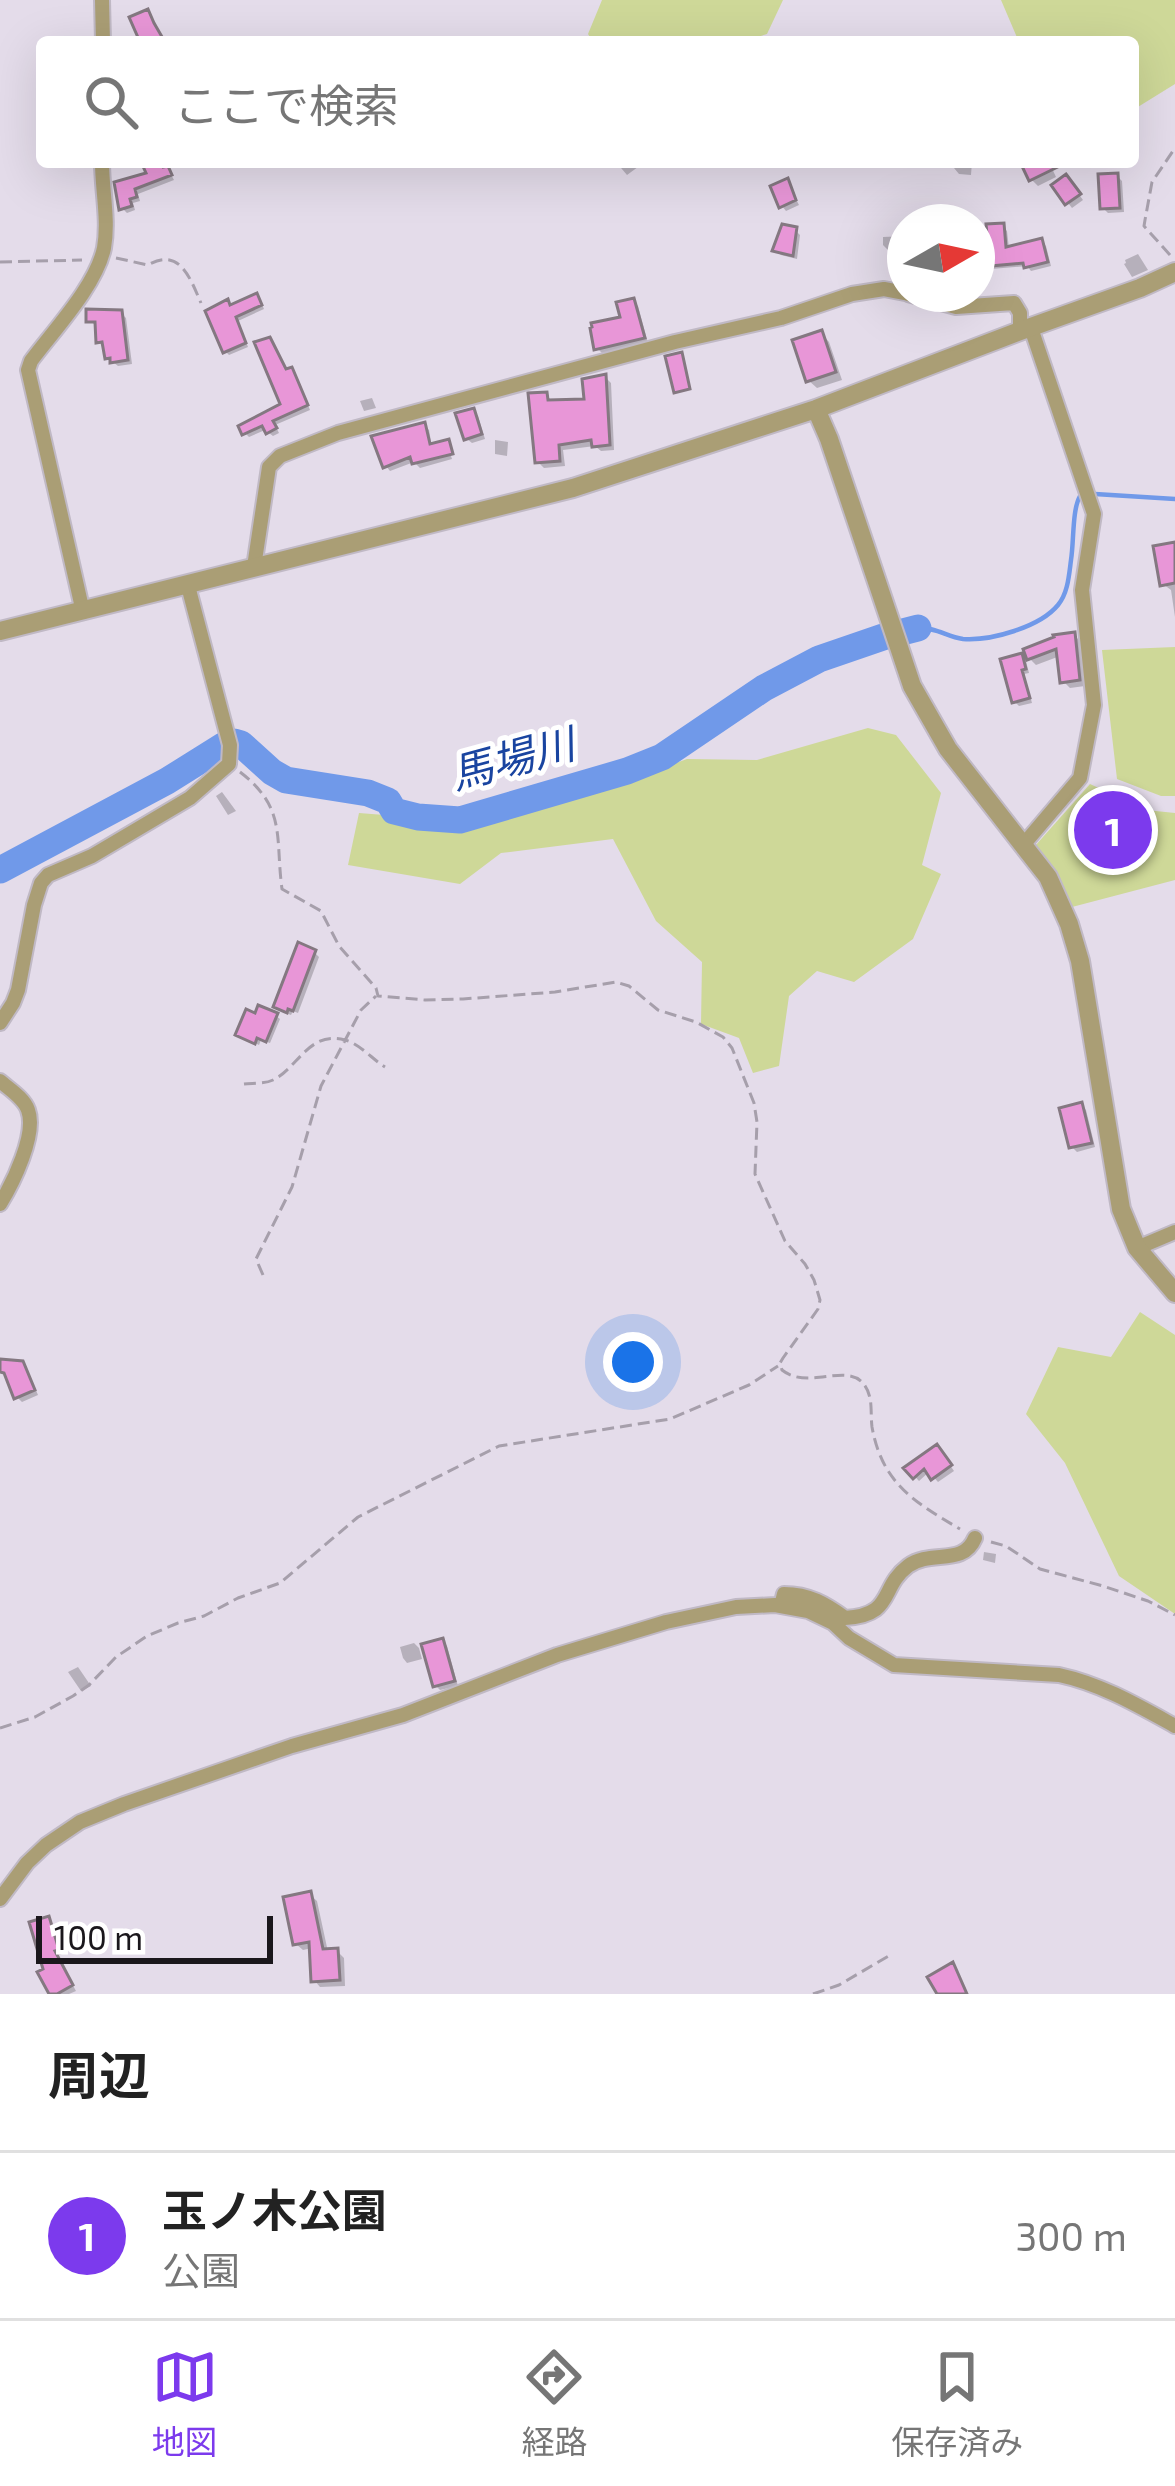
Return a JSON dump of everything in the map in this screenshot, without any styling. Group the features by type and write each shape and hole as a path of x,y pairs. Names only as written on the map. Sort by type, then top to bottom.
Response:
{"street":[{"path":"102,0 103,36"},
{"path":"83,612 28,370 102,255 102,168"},
{"path":"0,631 573,488 816,410 1175,272"},
{"path":"254,568 269,467 280,456 338,434 675,342 781,318 852,294 887,290"},
{"path":"995,305 1013,303 1020,313 1094,514 1082,590 1094,705 1079,778 1024,844"},
{"path":"816,410 912,686 948,749 1048,877 1069,924 1080,961 1121,1210 1137,1248 1175,1293"},
{"path":"0,1023 18,990 34,905 48,875 92,856 190,798 229,764 230,745 188,586"},
{"path":"0,1081 25,1103 30,1128 14,1181 0,1204"},
{"path":"1137,1248 1175,1232"},
{"path":"781,1606 784,1594 796,1594 821,1602 845,1618 873,1613 905,1568 924,1558 965,1553 975,1538"},
{"path":"0,1899 46,1845 80,1822 124,1804 292,1746 403,1715 556,1654 736,1607 808,1611 894,1665 1074,1678 1104,1688 1175,1726"}],"path":[{"path":"1175,148 1152,182 1144,226 1175,261"},
{"path":"229,764 255,783 272,810 279,830 282,889 321,911 339,946 378,996"},
{"path":"0,1729 52,1709 147,1636 280,1583 358,1517 499,1446 670,1419 749,1385 780,1363 820,1300 806,1264 785,1241 755,1174 758,1122 729,1042 696,1022 658,1010 629,986 616,982 464,999 378,996 361,1010 314,1103 292,1187 256,1259 262,1275"},
{"path":"244,1084 270,1082 310,1047 329,1040 345,1040 385,1067"},
{"path":"780,1363 786,1375 799,1379 859,1379 872,1402 877,1447 886,1471 926,1509 975,1538 1006,1546 1040,1569 1126,1593 1175,1615"},
{"path":"813,1994 839,1985 892,1954"}],"green space":[{"path":"602,0 783,0 767,34 761,36 588,34"},
{"path":"1001,0 1175,0 1175,84 1139,106 1139,36 1016,36"},
{"path":"1175,647 1175,796 1161,796 1117,779 1102,650"},
{"path":"868,728 896,735 941,793 922,865 941,874 913,939 854,982 817,971 789,996 779,1066 753,1073 739,1038 701,1024 702,962 656,921 613,839 501,853 460,884 348,865 359,813 473,822 596,792 687,759 757,760"},
{"path":"1090,784 1146,810 1175,813 1175,880 1072,907 1035,846"},
{"path":"1140,1312 1175,1335 1175,1614 1119,1576 1065,1463 1026,1414 1058,1347 1111,1357"}],"building":[{"path":"148,9 162,36 137,36 129,17"},
{"path":"144,168 169,168 172,175 135,189 132,206 119,210 114,182 146,173"},
{"path":"1023,168 1056,168 1029,181"},
{"path":"1118,173 1120,208 1100,209 1098,174"},
{"path":"1066,174 1081,194 1065,205 1051,185"},
{"path":"788,178 796,200 779,208 770,186"},
{"path":"1004,223 1006,247 1042,238 1048,262 1024,268 1023,263 995,266 995,224"},
{"path":"782,224 797,227 793,256 772,251"},
{"path":"257,293 262,305 236,317 246,343 223,353 205,311 228,299 230,305"},
{"path":"634,298 645,338 594,350 591,323 620,317 616,302"},
{"path":"86,309 122,310 128,360 110,363 110,358 105,359 102,342 96,343 95,322 86,322"},
{"path":"822,330 836,372 806,382 792,340"},
{"path":"270,337 286,369 292,367 308,405 273,421 277,428 266,434 262,426 242,435 238,426 280,404 254,342"},
{"path":"682,352 690,389 674,393 665,356"},
{"path":"606,374 610,445 592,447 591,440 559,445 560,461 535,463 528,393 547,392 548,400 584,399 582,379"},
{"path":"474,408 482,434 464,440 455,413"},
{"path":"425,422 430,444 449,439 453,454 412,464 410,457 383,468 371,436"},
{"path":"1175,542 1175,583 1160,586 1153,546"},
{"path":"1075,632 1080,680 1060,683 1056,649 1027,660 1023,649 1053,635"},
{"path":"1022,653 1030,698 1012,703 1000,659"},
{"path":"298,942 316,950 293,1011 287,1013 273,1007"},
{"path":"258,1005 278,1013 266,1042 257,1038 255,1044 235,1035 246,1009 255,1013"},
{"path":"1082,1102 1092,1143 1069,1148 1059,1108"},
{"path":"0,1359 23,1361 35,1390 14,1399 0,1372"},
{"path":"937,1444 952,1465 931,1480 924,1469 913,1479 903,1468"},
{"path":"443,1638 455,1681 433,1687 421,1644"},
{"path":"311,1891 323,1949 338,1948 340,1980 311,1982 309,1942 293,1945 283,1897"},
{"path":"49,1916 59,1950 55,1951 73,1985 57,1994 49,1994 37,1972 43,1969 29,1922"},
{"path":"953,1962 967,1994 937,1994 927,1977"}],"waterway":[{"path":"1095,494 1175,499"},
{"path":"918,628 963,639 987,638 1050,613 1068,584 1080,496"},
{"name":"馬場川","path":"0,870 234,742 286,780 368,793 388,801 394,811 418,817 460,820 662,757 764,688 819,659 918,628"}],"place":[{"name":"玉ノ木公園","path":"1113,830"}]}
